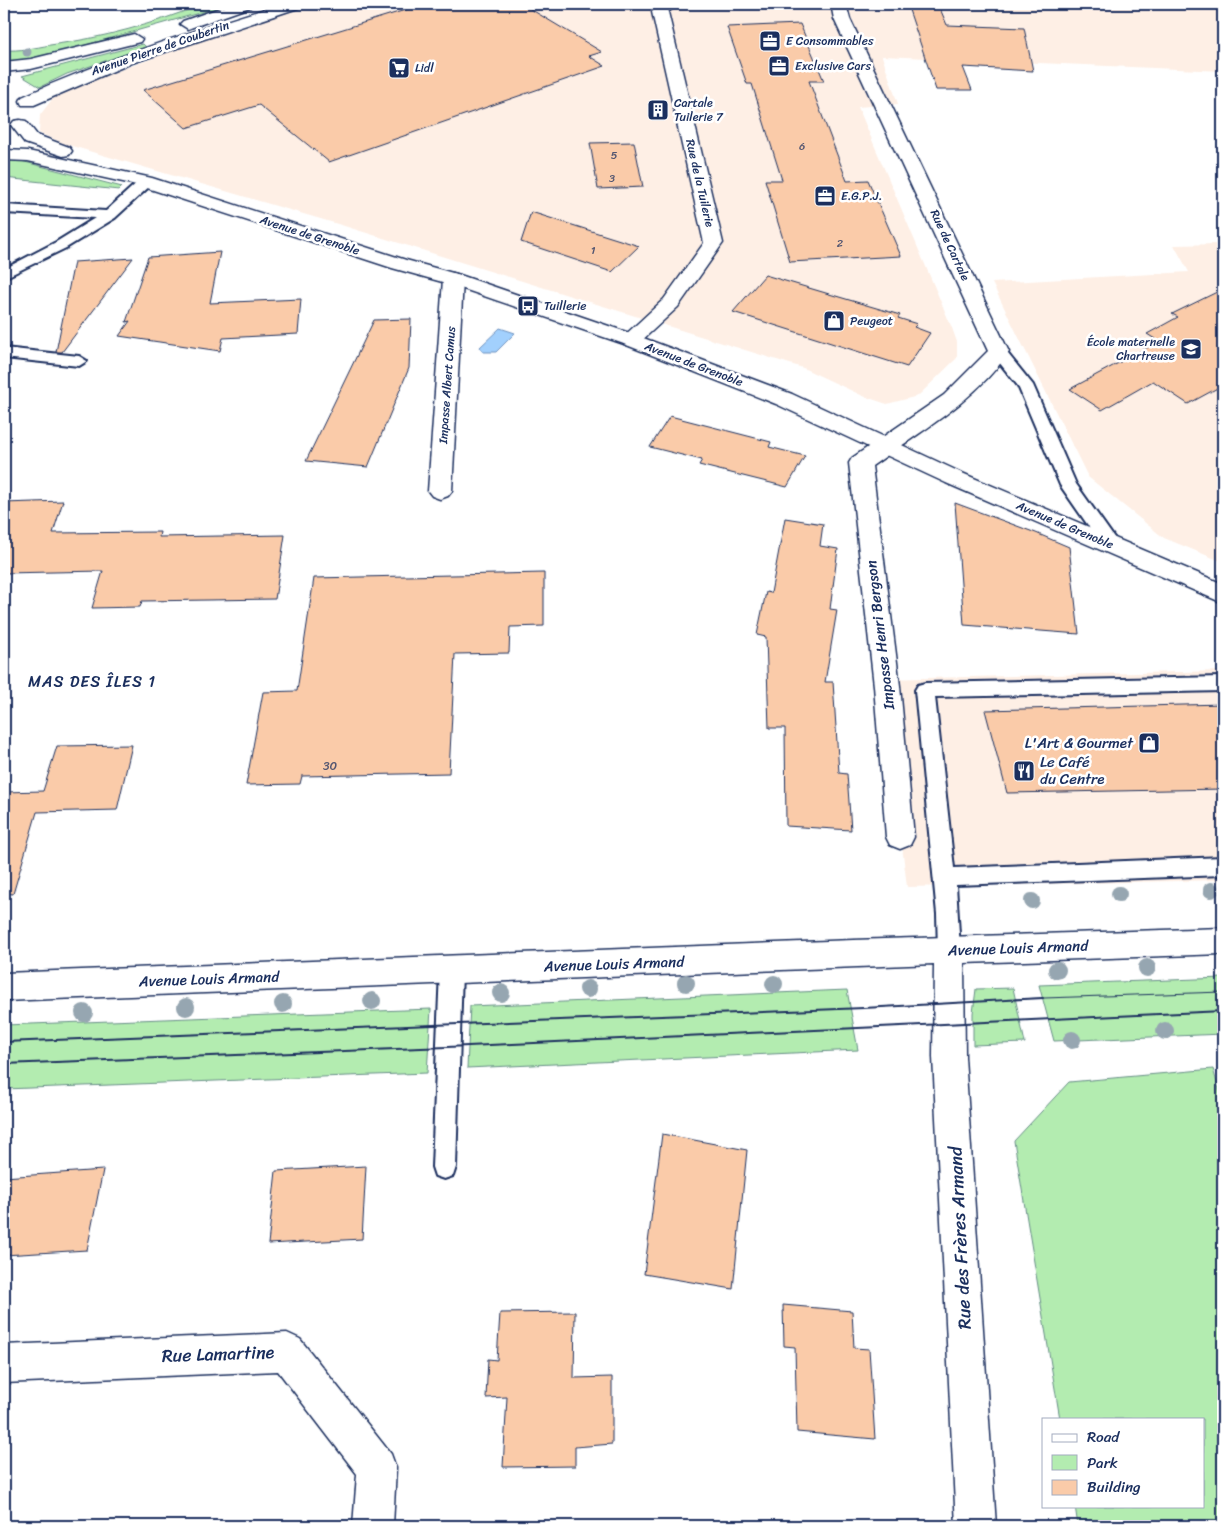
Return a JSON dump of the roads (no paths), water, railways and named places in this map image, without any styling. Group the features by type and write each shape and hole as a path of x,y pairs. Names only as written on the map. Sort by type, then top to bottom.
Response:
{"street":[{"name":"Avenue Pierre de Coubertin","path":"188,24 245,4"},
{"name":"Avenue Pierre de Coubertin","path":"13,83 30,64 79,53 258,4"},
{"name":"Avenue Pierre de Coubertin","path":"13,83 74,79 119,61 296,4"},
{"name":"Rue de la Tuilerie","path":"631,340 671,303 714,243 660,12 666,5 670,4"},
{"name":"Rue de Cartale","path":"838,4 842,20 999,352"},
{"name":"Avenue de Grenoble","path":"13,83 27,112 14,130 48,146 116,166 146,182"},
{"name":"Avenue de Grenoble","path":"4,155 28,156 146,182 399,264 453,279 631,340 784,399 885,447 1223,594"},
{"name":"Impasse Albert Camus","path":"440,491 453,279"},
{"path":"885,447 948,403 981,376 999,352"},
{"name":"Impasse Henri Bergson","path":"885,447 860,463 886,686 900,837"},
{"name":"Avenue Louis Armand","path":"4,987 1223,941"},
{"name":"Rue des Frères Armand","path":"949,950 949,1057 976,1526"},
{"name":"Rue Lamartine","path":"4,1364 287,1352 377,1468 373,1526"}],"lane":[{"path":"4,274 94,227 134,195 146,182"},
{"path":"4,209 110,214"},
{"path":"4,262 63,233 110,214"},
{"path":"999,352 1025,385 1068,484 1109,543"},
{"path":"4,353 79,361"},
{"path":"949,950 944,878 925,690 1223,684"},
{"path":"944,878 1223,866"},
{"path":"444,1167 451,970"}],"water":[{"path":"500,328 515,333 496,352 483,352 480,347"}],"tram line":[{"path":"1040,998 1223,992"},
{"path":"4,1042 864,1008 1040,998"},
{"path":"1015,999 1040,998"},
{"path":"4,1064 447,1047 1223,1011"}],"place":[{"name":"E Consommables","path":"770,41"},
{"name":"Exclusive Cars","path":"779,66"},
{"name":"Lidl","path":"399,68"},
{"name":"Cartale Tuilerie 7","path":"658,110"},
{"name":"E.G.P.J.","path":"825,196"},
{"name":"Tuillerie","path":"528,306"},
{"name":"Peugeot","path":"834,321"},
{"name":"École maternelle Chartreuse","path":"1191,349"},
{"name":"L'Art & Gourmet","path":"1149,743"},
{"name":"Le Café du Centre","path":"1024,771"}],"district":[{"name":"MAS DES ÎLES 1","path":"92,681"}]}
